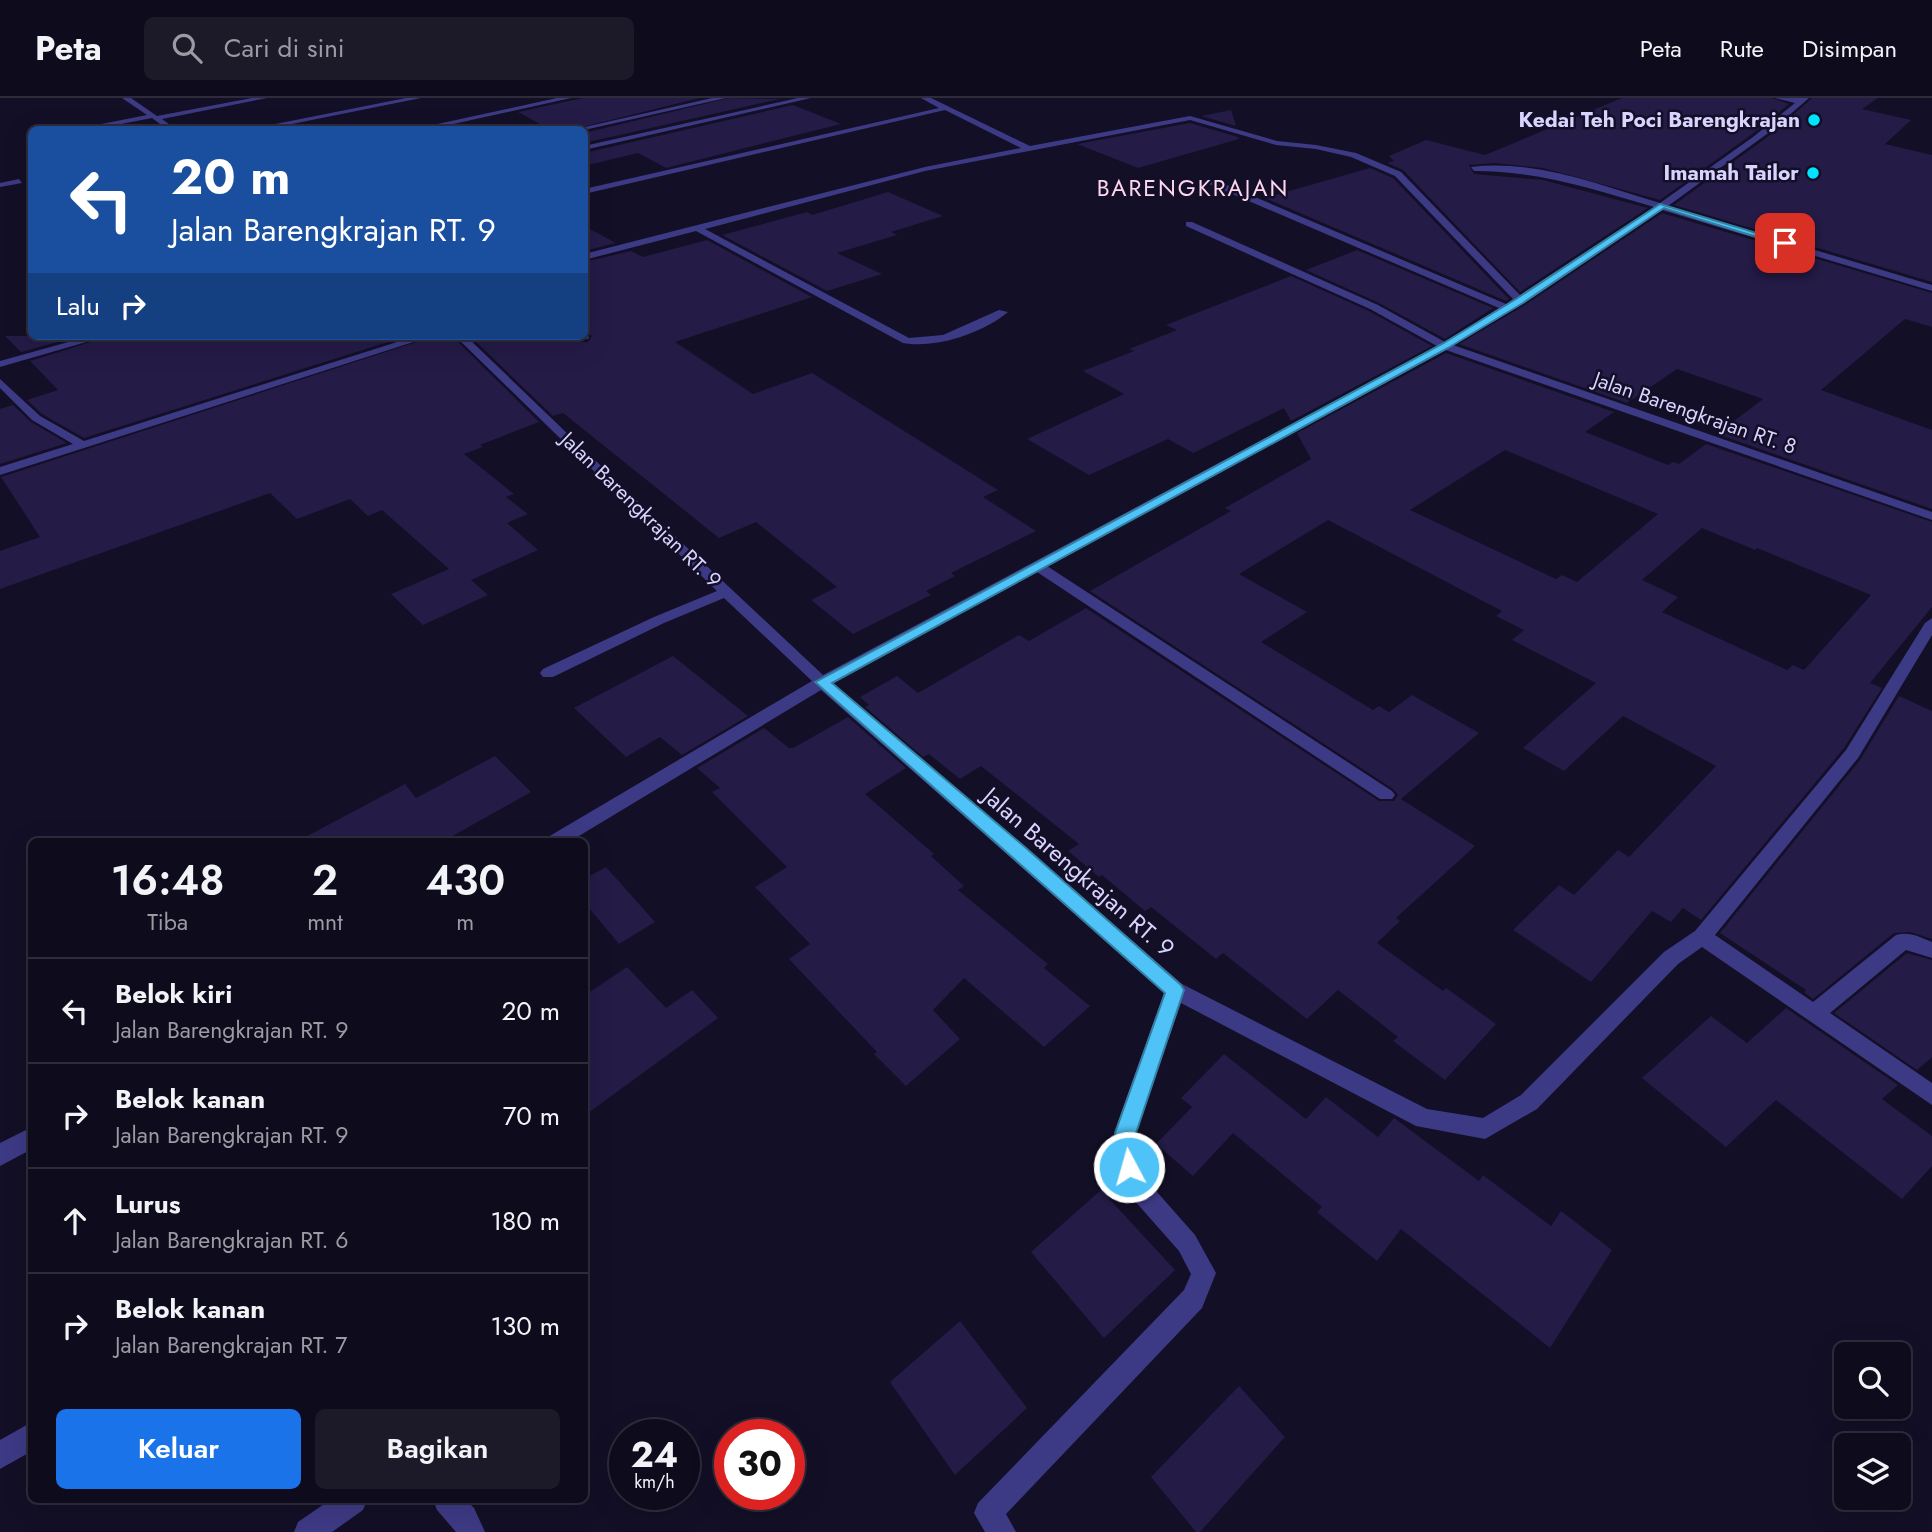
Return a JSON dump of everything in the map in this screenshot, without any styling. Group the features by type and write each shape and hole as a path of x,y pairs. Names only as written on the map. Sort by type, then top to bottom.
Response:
{"street":[{"path":"126,98 168,126"},
{"path":"98,126 262,98"},
{"path":"269,126 417,98"},
{"path":"431,126 567,98"},
{"path":"588,127 722,98"},
{"path":"588,147 807,98"},
{"path":"925,98 1027,148"},
{"path":"1779,98 1803,100"},
{"path":"561,838 822,682 1445,346 1520,301 1663,206 1776,124 1803,100"},
{"path":"588,191 946,108"},
{"path":"588,256 925,169 1189,117 1276,143 1316,147 1353,155 1382,166 1405,180 1520,301"},
{"path":"1474,169 1510,169 1549,174 1932,288"},
{"path":"0,186 19,181"},
{"path":"1212,182 1507,308"},
{"name":"Jalan Barengkrajan RT. 8","path":"1189,224 1374,307 1445,346 1932,516"},
{"path":"697,228 907,341 927,343 950,338 1003,312"},
{"path":"0,364 87,340"},
{"path":"0,471 414,340"},
{"name":"Jalan Barengkrajan RT. 9","path":"464,340 822,682 1175,990 1424,1119 1485,1129 1530,1102 1671,958 1702,937 1852,754 1932,623"},
{"path":"0,382 5,396 36,418 83,445"},
{"path":"1037,566 1386,795"},
{"path":"548,673 659,620 727,592"},
{"path":"1702,937 1932,1095"},
{"path":"1814,1014 1903,941 1932,950"},
{"path":"1002,1532 988,1513 1193,1300 1203,1273 1187,1243 1142,1192 1129,1167 1125,1133 1175,990"},
{"path":"0,1155 28,1139"},
{"path":"0,1457 28,1438"},
{"path":"308,1532 350,1503"},
{"path":"450,1503 464,1518 471,1532"}],"building":[{"path":"583,98 700,98 586,126 544,126 518,112"},
{"path":"729,98 780,99 588,142 588,132"},
{"path":"1622,98 1772,98 1789,104 1751,135 1660,200 1543,168 1495,163 1469,165 1474,174 1543,180 1648,208 1520,292 1403,170 1387,163 1394,161 1389,156 1426,140 1485,155"},
{"path":"1812,98 1878,98 1862,109 1911,120 1885,144 1932,155 1932,282 1674,205 1773,133"},
{"path":"793,105 841,124 666,168 638,153 588,165 588,152"},
{"path":"1231,110 1236,126 1201,116"},
{"path":"1190,123 1239,139 1138,168 1077,144"},
{"path":"1370,168 1393,178 1509,299 1506,301 1265,198"},
{"path":"888,192 943,216 891,232 897,235 837,253 882,274 827,291 722,235 807,212 812,215"},
{"path":"1662,213 1932,293 1932,327 1905,319 1821,390 1932,430 1932,509 1717,434 1763,399 1677,369 1627,403 1459,344 1525,305"},
{"path":"588,228 616,243 588,250"},
{"path":"707,240 812,297 675,342 753,394 812,373 998,490 983,497 1036,531 951,573 955,576 926,591 931,595 853,634 811,600 837,587 756,522 719,538 563,413 553,416 474,340 588,342 592,336 588,334 588,261 631,251 643,257"},
{"path":"1357,250 1493,308 1445,339 1379,303 1306,270"},
{"path":"1291,276 1369,311 1432,346 1291,421 1284,408 1193,453 1168,439 1089,475 1027,439 1124,394 1083,371 1177,330 1166,325"},
{"path":"5,336 28,336 28,340 65,340 21,352"},
{"path":"97,340 394,340 84,438 42,414 27,400 58,390 30,361"},
{"path":"423,340 456,340 539,422 464,454 514,494 506,497 528,514 507,523 538,550 471,580 488,595 423,625 391,594 449,569 382,510 368,516 350,499 297,519 270,493 0,589 0,551 40,537 1,477"},
{"path":"1446,353 1614,412 1585,432 1668,465 1673,462 1679,464 1706,444 1932,522 1932,607 1870,683 1882,688 1844,748 1701,920 1683,908 1671,922 1652,911 1591,982 1513,930 1559,885 1574,895 1618,850 1629,857 1716,766 1623,716 1564,771 1523,748 1596,683 1512,640 1524,630 1496,616 1502,611 1328,520 1239,574 1307,612 1261,642 1373,710 1379,706 1389,712 1412,695 1479,733 1401,799 1475,846 1396,918 1400,921 1377,943 1443,991 1446,988 1496,1024 1445,1080 1393,1041 1398,1037 1338,990 1307,1019 1223,953 1216,959 1151,907 1145,911 1102,875 1099,877 1068,851 1079,844 981,766 960,779 929,754 923,757 865,707 869,705 860,697 897,676 918,693 1019,635 1029,641 1086,608 1379,801 1394,801 1398,795 1393,789 1090,591 1231,511 1225,508 1311,459 1297,433","holes":["1505,450 1658,514 1577,582 1562,575 1556,579 1410,510","1702,528 1755,550 1757,548 1871,595 1804,670 1793,665 1787,670 1662,612 1678,597 1642,580"]},
{"path":"13,405 31,422 67,443 0,464 0,409"},
{"path":"673,656 748,716 682,755 660,737 626,757 574,708"},
{"path":"1899,696 1932,711 1932,939 1910,932 1894,933 1813,999 1804,992 1806,990 1720,933 1860,760"},
{"path":"848,717 906,768 865,794 934,854 931,856 964,886 958,890 1048,964 1044,968 1090,1006 1044,1047 964,978 933,1010 960,1039 906,1086 789,959 810,944 755,887 787,867 712,792 720,788 697,768 764,728 789,748 793,748"},
{"path":"495,756 531,792 449,838 304,838 405,784 416,798"},
{"path":"606,867 655,922 619,944 588,907 588,877"},
{"path":"1907,953 1932,960 1932,1057 1917,1070 1834,1013"},
{"path":"627,967 666,1008 692,990 718,1018 588,1113 588,993"},
{"path":"1786,1008 1898,1085 1882,1099 1932,1136 1932,1166 1902,1199 1776,1100 1726,1147 1642,1078 1711,1016 1747,1043"},
{"path":"1224,1054 1306,1119 1326,1097 1378,1137 1394,1118 1479,1181 1483,1175 1551,1226 1561,1211 1612,1250 1550,1348 1401,1229 1377,1261 1317,1212 1322,1207 1233,1133 1193,1176 1156,1144 1192,1107 1181,1098"},
{"path":"1101,1190 1175,1270 1104,1338 1031,1252"},
{"path":"960,1321 1027,1408 955,1475 890,1382"},
{"path":"1239,1386 1285,1437 1200,1532 1196,1532 1151,1477"}],"place":[{"name":"Kedai Teh Poci Barengkrajan","path":"1814,120"},
{"name":"Imamah Tailor","path":"1813,173"}],"district":[{"name":"BARENGKRAJAN","path":"1193,188"}],"route":[{"path":"1129,1167 1125,1133 1175,990 822,682 1445,346 1520,301 1663,206 1785,243"}]}
